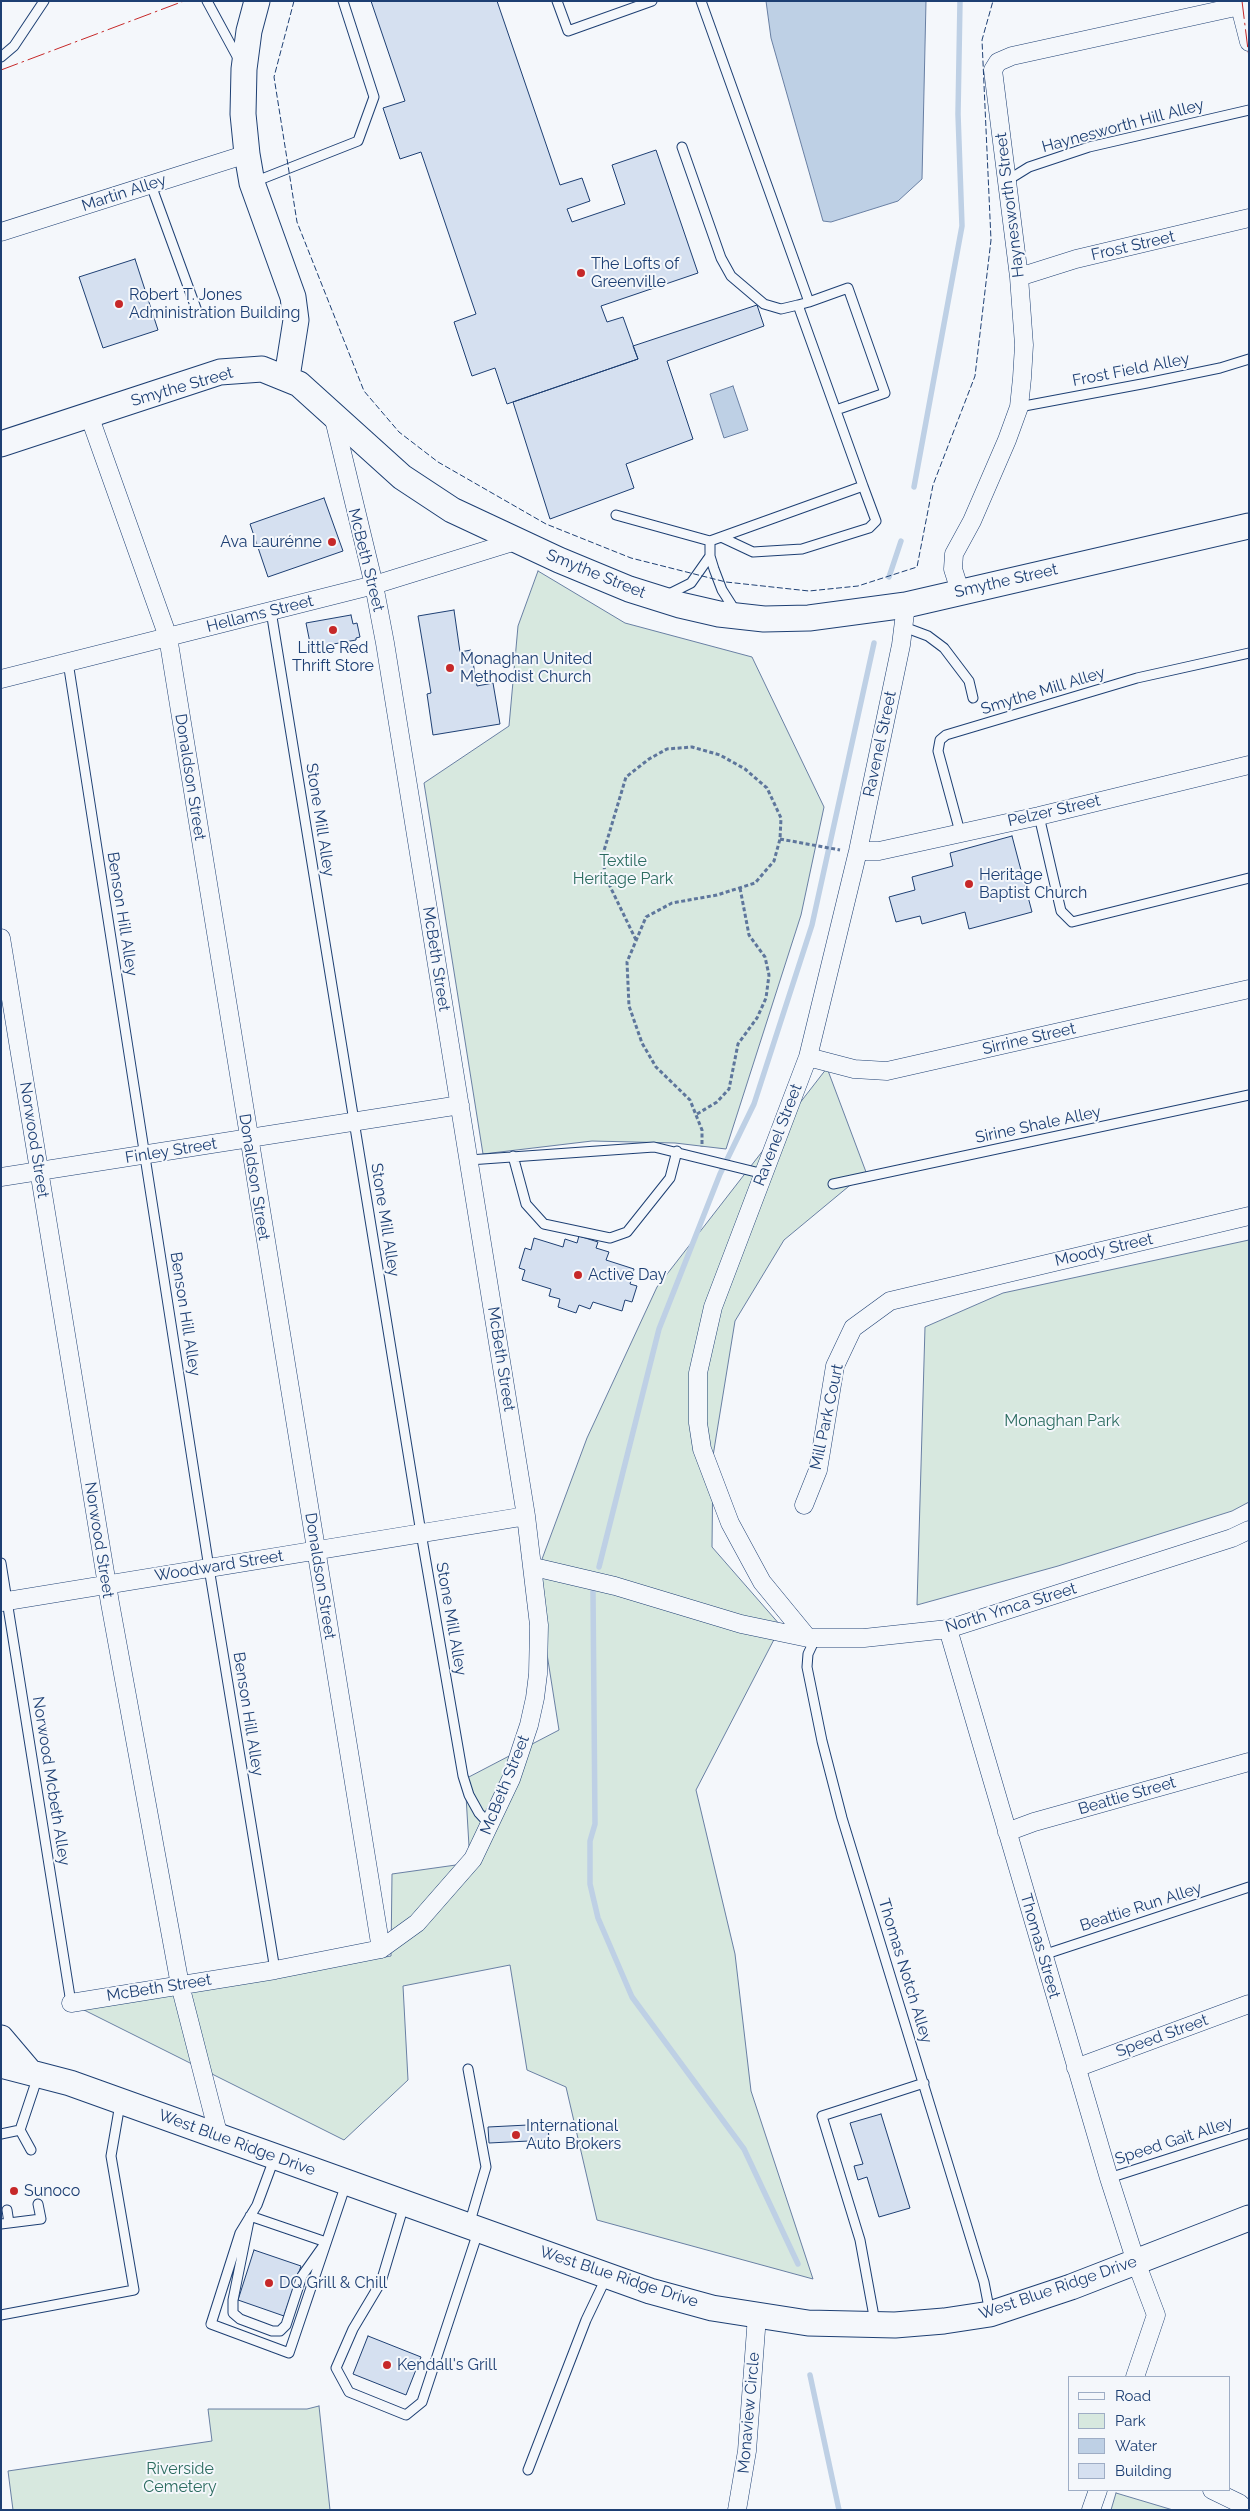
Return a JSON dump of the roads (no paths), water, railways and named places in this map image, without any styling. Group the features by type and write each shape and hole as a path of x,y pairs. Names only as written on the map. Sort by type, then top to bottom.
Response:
{"street":[{"path":"257,1 249,31 244,69 243,114 252,183 292,298 296,320 287,378"},
{"path":"1242,4 1249,42"},
{"name":"Haynesworth Street","path":"960,591 953,569 954,554 972,522 1019,407 1024,345 1019,277 1008,180 993,78 994,70 998,62 1012,56 1242,4"},
{"name":"Martin Alley","path":"1,232 247,154"},
{"name":"Frost Street","path":"1019,277 1076,259 1249,218"},
{"name":"Smythe Street","path":"1,444 220,372 262,369 287,378 316,398 332,415 402,477 452,510 516,541 620,585 660,599 703,610 764,619 905,616 960,591 1249,526"},
{"name":"Donaldson Street","path":"89,415 168,637 248,1139 381,1948"},
{"name":"McBeth Street","path":"70,2003 275,1970 381,1948 416,1923 473,1859 511,1780 529,1725 538,1674 539,1625 534,1567 470,1160 387,653 374,585 332,415"},
{"name":"Hellams Street","path":"1,679 374,585 516,541"},
{"name":"Ravenel Street","path":"812,1637 751,1565 730,1524 707,1466 698,1423 697,1396 700,1356 713,1307 808,1057 858,850 905,616"},
{"name":"Pelzer Street","path":"858,850 879,851 1039,816 1249,765"},
{"name":"Norwood Street","path":"1,938 106,1585 180,1985 219,2137"},
{"name":"Sirrine Street","path":"808,1057 854,1069 887,1071 1249,989"},
{"name":"Finley Street","path":"1,1177 460,1105"},
{"name":"Moody Street","path":"960,1284 1249,1216"},
{"name":"Mill Park Court","path":"804,1504 818,1470 835,1366 853,1328 890,1301 960,1284"},
{"name":"Woodward Street","path":"4,1601 526,1516"},
{"name":"North Ymca Street","path":"534,1567 615,1586 741,1624 812,1637 864,1638 948,1629 1232,1538 1249,1530"},
{"name":"Thomas Street","path":"948,1629 1109,2178 1136,2262 1156,2315 1135,2376"},
{"name":"Beattie Street","path":"1007,1832 1034,1822 1249,1762"},
{"name":"Speed Street","path":"1076,2068 1249,2004"},
{"path":"1,2038 34,2072"},
{"name":"West Blue Ridge Drive","path":"1,2065 34,2072 120,2101 650,2291 712,2308 808,2323 875,2324 944,2321 990,2314 1136,2262 1249,2218"},
{"name":"Monaview Circle","path":"737,2510 747,2451 757,2316"},
{"path":"1091,2510 1098,2491"},
{"path":"1214,2491 1239,2503 1247,2510"}],"lane":[{"path":"1,57 14,46 44,1"},
{"path":"207,1 244,69"},
{"path":"252,183 358,141 374,97 342,1"},
{"path":"557,1 568,31 652,1"},
{"path":"701,1 809,302"},
{"name":"Haynesworth Hill Alley","path":"1008,180 1029,167 1088,147 1249,110"},
{"path":"682,147 721,258 731,276 764,304 781,309 809,302 848,288 885,393 836,410"},
{"path":"152,185 197,311"},
{"path":"721,537 753,552 802,549 869,528 876,521 798,305"},
{"name":"Frost Field Alley","path":"1019,407 1220,368 1249,359"},
{"path":"616,515 710,541 863,486"},
{"path":"710,541 710,556 722,590 740,616"},
{"path":"660,599 691,582 710,556"},
{"name":"Stone Mill Alley","path":"271,611 421,1533 463,1776 469,1796 479,1813 490,1825"},
{"path":"905,616 944,648 969,681 973,698"},
{"name":"Smythe Mill Alley","path":"960,832 938,751 940,740 946,735 1137,678 1249,653"},
{"name":"Benson Hill Alley","path":"68,662 209,1568 275,1970"},
{"path":"1039,816 1061,911 1072,922 1249,878"},
{"name":"Sirine Shale Alley","path":"833,1184 1249,1096"},
{"path":"470,1160 654,1146 740,1166 764,1174"},
{"path":"513,1156 526,1204 544,1224 610,1238 627,1232 670,1178 677,1151"},
{"name":"Norwood Mcbeth Alley","path":"1,1563 4,1601 70,2003"},
{"name":"Thomas Notch Alley","path":"812,1637 807,1667 822,1741 842,1818 984,2282 990,2314"},
{"name":"Beattie Run Alley","path":"1043,1955 1249,1887"},
{"path":"405,2203 381,2282 353,2330 336,2368 348,2392 406,2416 422,2402 474,2228 486,2167 468,2069"},
{"path":"31,2150 20,2130 34,2072"},
{"path":"875,2324 860,2240 822,2116 924,2083"},
{"path":"1,2315 134,2290 111,2156 120,2101"},
{"path":"1,2134 20,2130"},
{"name":"Speed Gait Alley","path":"1109,2178 1249,2133"},
{"path":"275,2156 257,2205 240,2233 211,2324 289,2353 347,2182"},
{"path":"7,2210 5,2224 41,2219 38,2204"},
{"path":"250,2216 326,2242"},
{"path":"250,2216 233,2300 234,2313 240,2319 272,2331 280,2331 286,2325 302,2276 326,2242"},
{"path":"528,2470 586,2320 608,2276"}],"water":[{"path":"766,1 926,1 922,179 898,201 831,222 823,221 771,38"},
{"path":"733,386 748,430 724,438 710,394"}],"waterway":[{"path":"914,487 962,226 958,114 960,1"},
{"path":"889,577 901,541"},
{"path":"599,1567 659,1329 720,1174 754,1104 812,925 874,643"},
{"path":"593,1591 595,1824 590,1841 590,1884 598,1918 632,1997 744,2149 798,2264"},
{"path":"810,2375 839,2510"}],"place":[{"name":"The Lofts of Greenville","path":"581,273"},
{"name":"Robert T. Jones Administration Building","path":"119,304"},
{"name":"Ava Laurénne","path":"332,542"},
{"name":"Little Red Thrift Store","path":"333,630"},
{"name":"Monaghan United Methodist Church","path":"450,668"},
{"name":"Heritage Baptist Church","path":"969,884"},
{"name":"Active Day","path":"578,1275"},
{"name":"International Auto Brokers","path":"516,2135"},
{"name":"Sunoco","path":"14,2191"},
{"name":"DQ Grill & Chill","path":"269,2283"},
{"name":"Kendall's Grill","path":"387,2365"}],"park label":[{"name":"Textile Heritage Park","path":"623,870"},
{"name":"Monaghan Park","path":"1062,1421"},
{"name":"Riverside Cemetery","path":"180,2478"}]}
